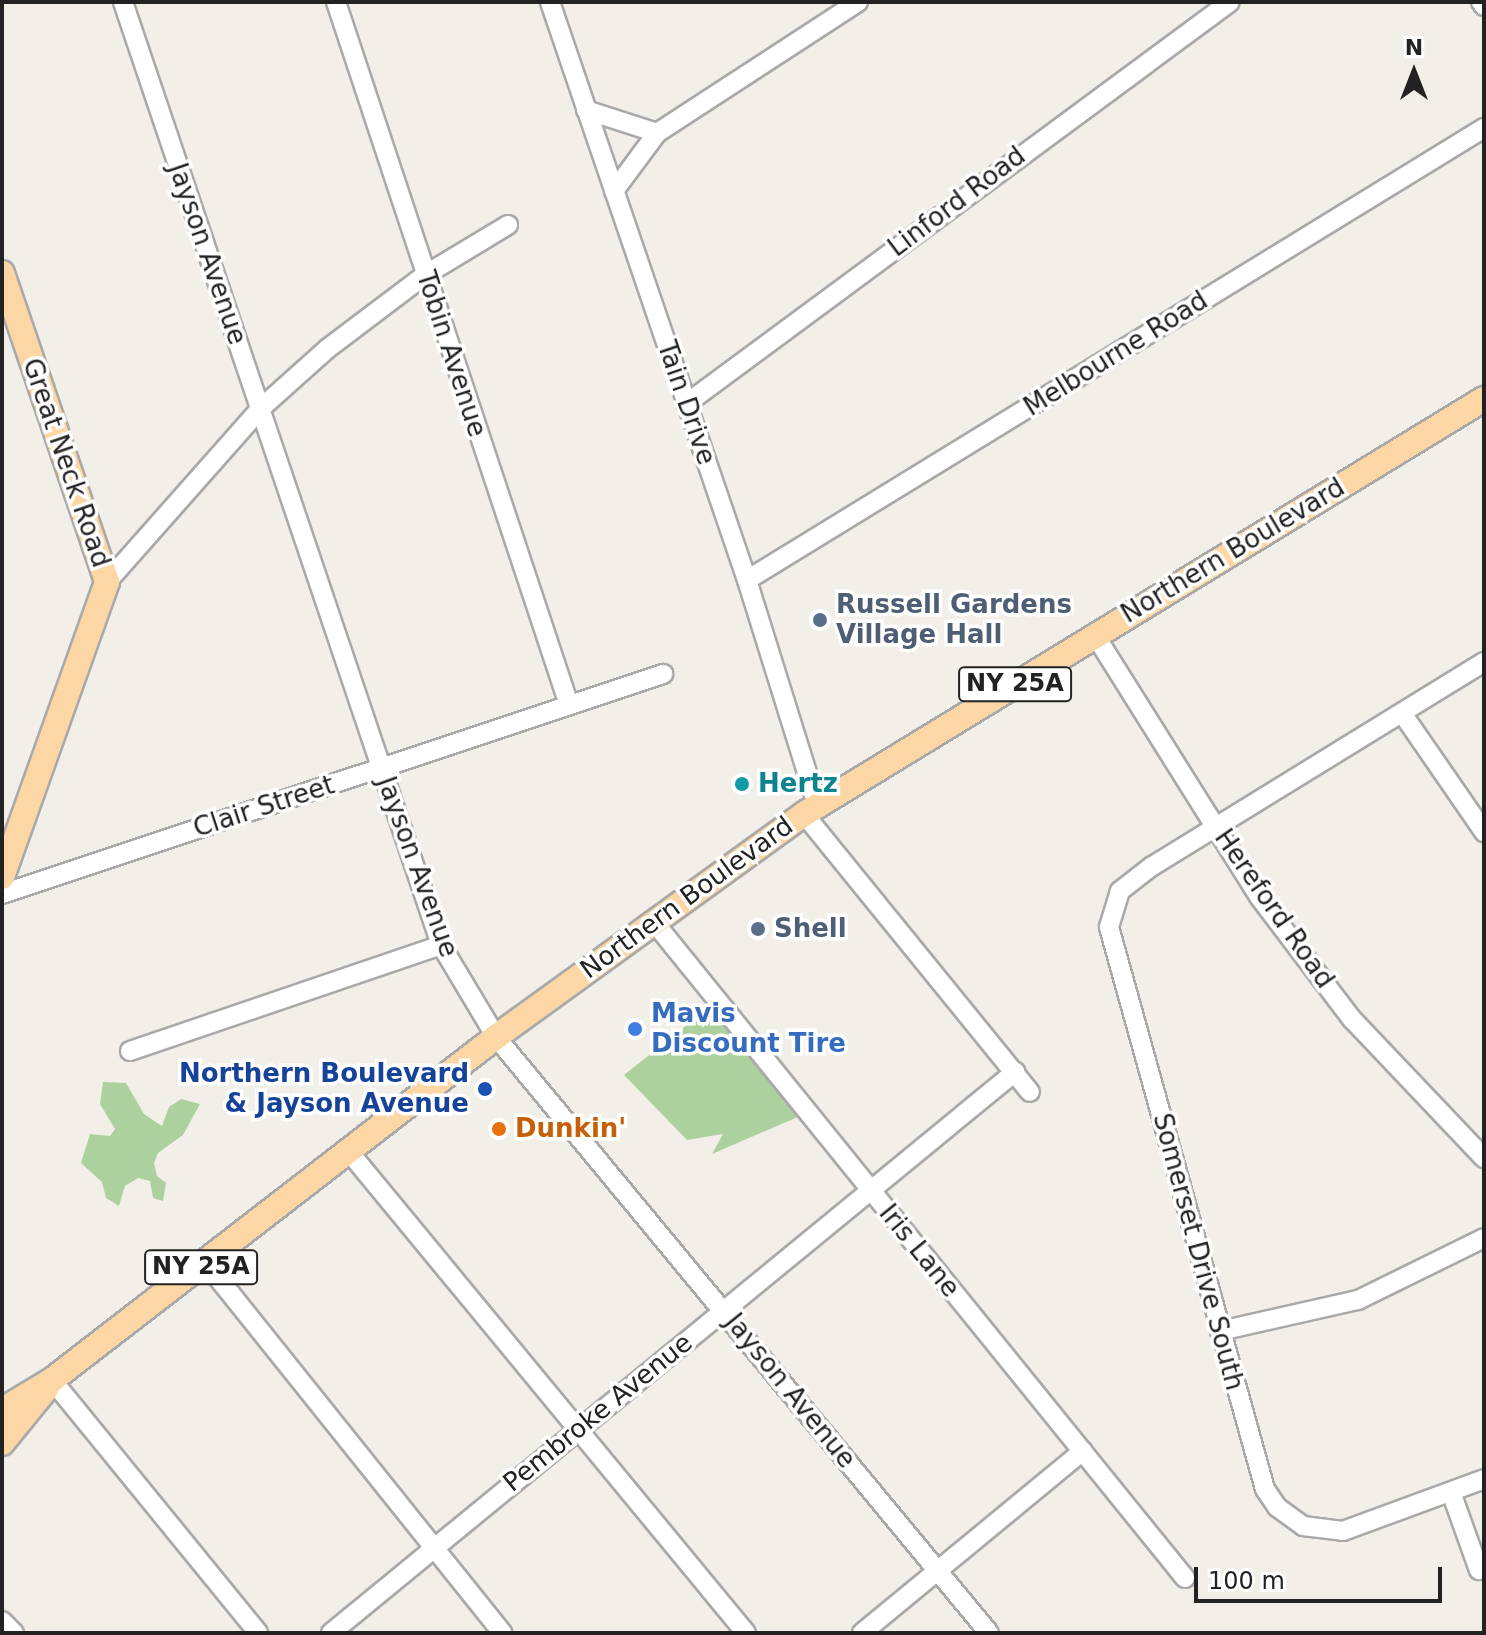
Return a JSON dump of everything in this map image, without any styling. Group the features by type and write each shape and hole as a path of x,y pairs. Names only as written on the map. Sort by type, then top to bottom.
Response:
{"main road":[{"name":"Great Neck Road","path":"2,273 107,582 2,877"},
{"name":"Northern Boulevard","path":"2,1410 52,1380 350,1153 496,1037 810,810 1484,399"},
{"name":"Northern Boulevard","path":"2,1443 52,1380"}],"street":[{"name":"Jayson Avenue","path":"123,2 441,945 496,1037 989,1633"},
{"name":"Tobin Avenue","path":"336,2 569,705"},
{"name":"Tain Drive","path":"550,2 747,580 810,810"},
{"path":"614,191 657,133 858,2"},
{"name":"Linford Road","path":"686,404 1230,2"},
{"path":"586,110 657,133"},
{"name":"Melbourne Road","path":"747,580 1484,128"},
{"path":"107,582 260,409 327,349 425,275 508,225"},
{"name":"Hereford Road","path":"1095,635 1260,898 1352,1019 1484,1158"},
{"name":"Somerset Drive South","path":"1484,662 1127,884 1112,906 1109,927 1258,1472 1277,1507 1291,1519 1321,1531 1343,1531 1484,1479"},
{"name":"Clair Street","path":"2,894 663,674"},
{"path":"1402,713 1484,832"},
{"path":"810,810 1030,1092"},
{"name":"Iris Lane","path":"654,922 1185,1578"},
{"path":"130,1051 441,945"},
{"name":"Pembroke Avenue","path":"331,1633 430,1547 579,1431 1015,1072"},
{"path":"350,1153 746,1633"},
{"path":"1220,1331 1358,1300 1401,1284 1484,1238"},
{"path":"206,1263 430,1547 502,1633"},
{"path":"52,1380 258,1633"},
{"path":"862,1633 1083,1451"},
{"path":"1451,1492 1479,1570"},
{"path":"2,1621 14,1633"}],"green space":[{"path":"717,1001 807,1113 712,1154 723,1134 687,1140 624,1075"},
{"path":"103,1082 126,1083 144,1114 162,1126 169,1107 181,1099 200,1104 183,1135 158,1153 154,1163 157,1176 166,1183 163,1201 153,1198 150,1181 138,1178 125,1186 119,1206 106,1198 102,1182 81,1163 90,1134 110,1136 115,1129 100,1104"}],"place":[{"name":"Russell Gardens Village Hall","path":"820,620"},
{"name":"Hertz","path":"742,784"},
{"name":"Shell","path":"758,929"},
{"name":"Mavis Discount Tire","path":"635,1029"},
{"name":"Northern Boulevard & Jayson Avenue","path":"485,1089"},
{"name":"Dunkin'","path":"499,1129"}]}
